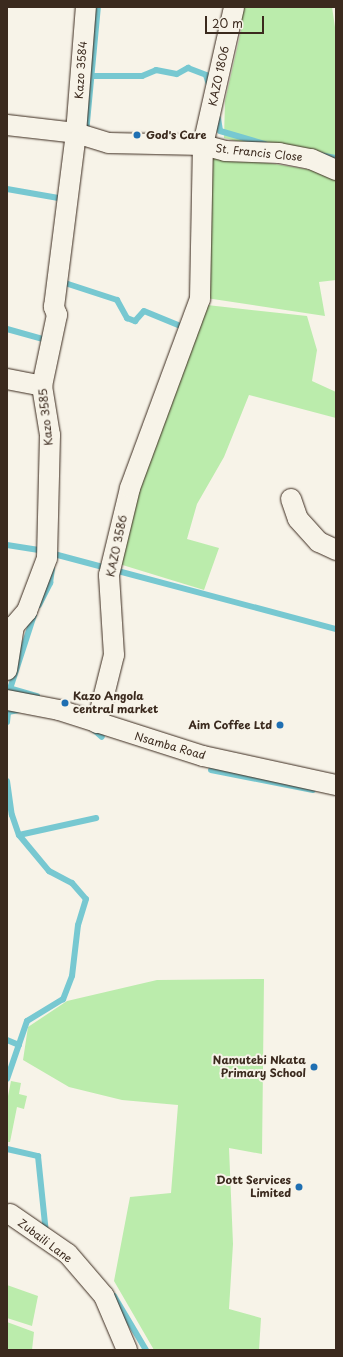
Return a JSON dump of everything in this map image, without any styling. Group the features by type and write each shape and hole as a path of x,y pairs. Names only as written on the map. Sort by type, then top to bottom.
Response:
{"street":[{"name":"Kazo 3584","path":"81,134 86,7"},
{"name":"KAZO 1806","path":"170,373 200,298 203,145 234,7"},
{"name":"St. Francis Close","path":"7,125 81,134 109,144 203,145 225,151 249,150 311,159 336,170"},
{"name":"Kazo 3585","path":"7,670 14,626 27,612 47,558 50,435 42,386 56,315 54,307 81,134"},
{"name":"KAZO 3586","path":"97,723 114,655 110,569 130,488 156,423 170,373"},
{"path":"7,379 42,386"},
{"path":"292,499 298,519 319,542 336,550"},
{"name":"Nsamba Road","path":"7,700 59,710 203,756 336,785"},
{"name":"Zubaili Lane","path":"10,1214 68,1254 104,1296 127,1350"}],"green space":[{"path":"240,7 332,7 336,34 336,165 224,138 225,101 241,31"},
{"path":"208,153 336,174 336,280 319,282 325,316 206,298"},
{"path":"207,305 307,316 317,350 312,381 336,392 336,418 249,395 224,457 197,504 187,539 219,548 204,590 116,563 170,398"},
{"path":"264,979 262,1154 229,1148 233,1244 229,1309 261,1318 259,1350 154,1350 114,1281 130,1197 171,1193 178,1105 122,1100 69,1087 23,1060 28,1027 67,1001 157,980"},
{"path":"11,1081 21,1083 19,1094 27,1096 24,1109 17,1107 10,1142 7,1142 7,1101"},
{"path":"7,1285 38,1296 32,1326 7,1318"},
{"path":"7,1322 34,1332 32,1350 7,1350"}],"waterway":[{"path":"86,133 98,7"},
{"path":"92,76 142,76 156,70 177,74 188,68 206,75 209,85"},
{"path":"218,118 220,131 265,144"},
{"path":"319,155 336,158"},
{"path":"7,189 64,199"},
{"path":"62,282 117,300 127,318 135,321 144,311 183,327"},
{"path":"7,329 50,341"},
{"path":"7,545 44,551"},
{"path":"54,554 336,629"},
{"path":"39,605 50,583 52,569"},
{"path":"8,695 34,615"},
{"path":"12,689 37,696"},
{"path":"7,722 8,712 19,710"},
{"path":"92,728 102,737"},
{"path":"211,770 313,790"},
{"path":"7,781 12,815 19,835 49,871 72,883 86,899 78,925 72,976 63,999 27,1021 7,1079"},
{"path":"19,835 96,818"},
{"path":"7,1040 19,1045"},
{"path":"7,1149 38,1156 46,1233"},
{"path":"114,1296 146,1350"}],"place":[{"name":"God's Care","path":"137,135"},
{"name":"Kazo Angola central market","path":"65,703"},
{"name":"Aim Coffee Ltd","path":"280,725"},
{"name":"Namutebi Nkata Primary School","path":"314,1067"},
{"name":"Dott Services Limited","path":"299,1187"}]}
